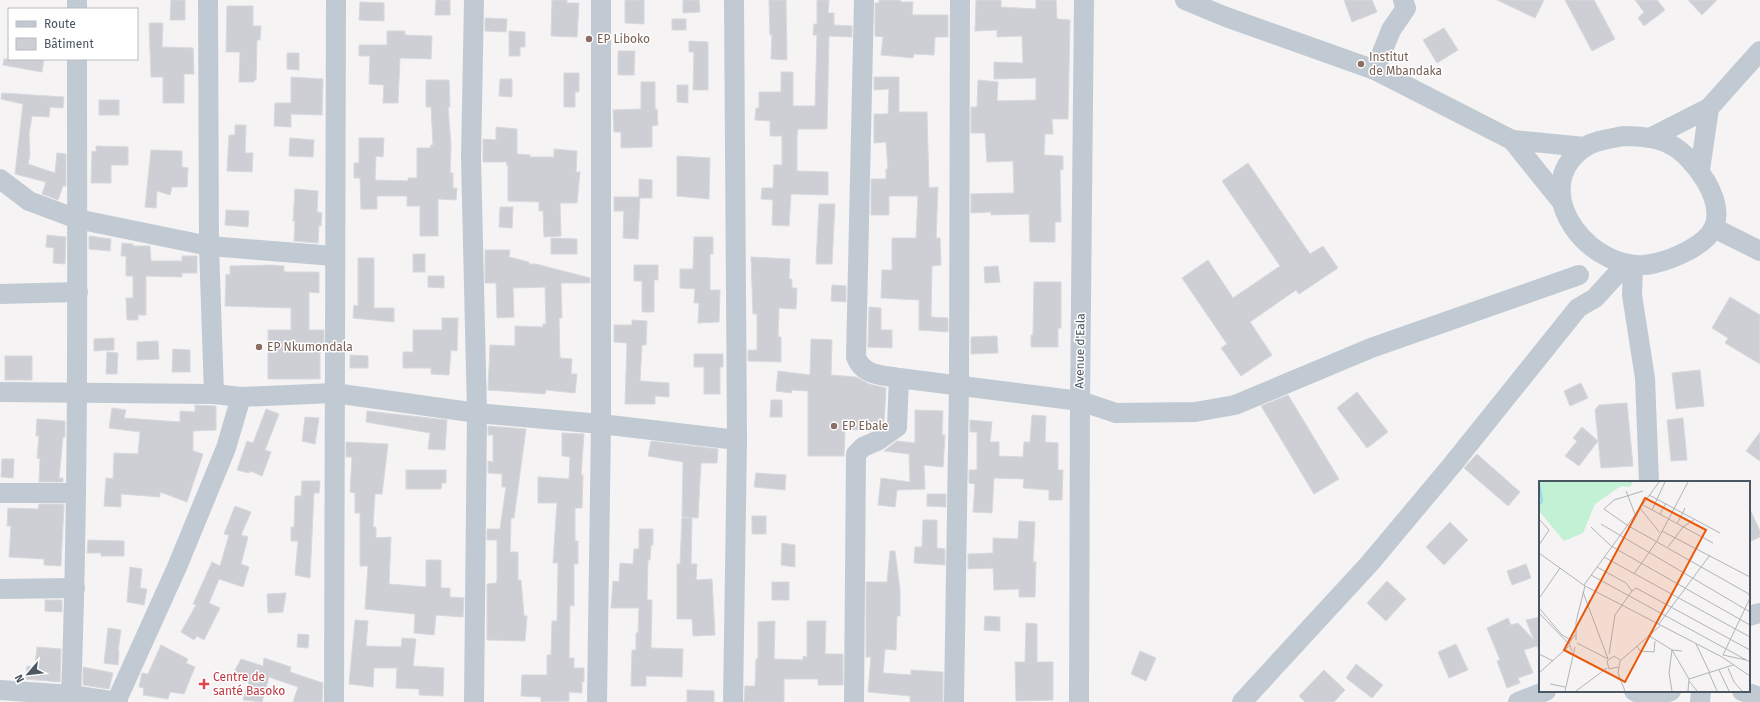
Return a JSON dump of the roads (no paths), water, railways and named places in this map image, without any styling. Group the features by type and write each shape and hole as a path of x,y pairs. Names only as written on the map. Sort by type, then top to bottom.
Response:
{"street":[{"path":"208,0 209,246 214,394"},
{"path":"334,702 334,256 337,70 336,0"},
{"path":"474,0 471,158 477,413 474,702"},
{"path":"597,702 601,424 601,0"},
{"path":"733,702 737,440 734,0"},
{"path":"864,0 856,357 862,368 867,371 899,378 1080,401 1116,413 1195,412 1235,405 1371,348 1579,275"},
{"path":"954,702 959,386 960,0"},
{"name":"Avenue d'Eala","path":"1079,702 1084,0"},
{"path":"1185,0 1228,9 1375,70 1512,140 1585,147"},
{"path":"1375,70 1391,30 1406,8 1403,0"},
{"path":"1650,138 1709,108 1760,51"},
{"path":"71,695 75,588 78,292 77,60"},
{"path":"1700,170 1709,108"},
{"path":"1512,140 1561,201 1572,226 1602,256 1629,265 1655,264 1680,255 1703,240 1714,228 1716,207 1700,170 1673,146 1650,138 1623,136 1597,142 1585,147 1571,160 1565,170 1561,201"},
{"path":"0,179 29,201 77,219 209,246 334,256"},
{"path":"1714,228 1760,251"},
{"path":"1578,308 1579,275 1592,247"},
{"path":"1242,702 1370,563 1452,465 1578,308 1595,298 1629,265"},
{"path":"1629,265 1645,378 1649,481"},
{"path":"0,294 78,292"},
{"path":"854,702 856,454 864,447 879,440 897,427 899,378"},
{"path":"0,392 214,394 241,397 334,393 477,413 601,424 737,440"},
{"path":"0,690 71,695 117,702 177,567 226,448 241,397"},
{"path":"0,493 76,493"},
{"path":"0,589 75,588"},
{"path":"1750,616 1760,613"},
{"path":"1518,702 1543,692"},
{"path":"1635,695 1661,694 1668,692"},
{"path":"1700,702 1701,692"},
{"path":"1745,692 1760,697"}],"place":[{"name":"EP Liboko","path":"589,39"},
{"name":"Institut de Mbandaka","path":"1361,64"},
{"name":"EP Nkumondala","path":"259,347"},
{"name":"EP Ebale","path":"834,426"},
{"name":"Centre de santé Basoko","path":"204,684"}]}
